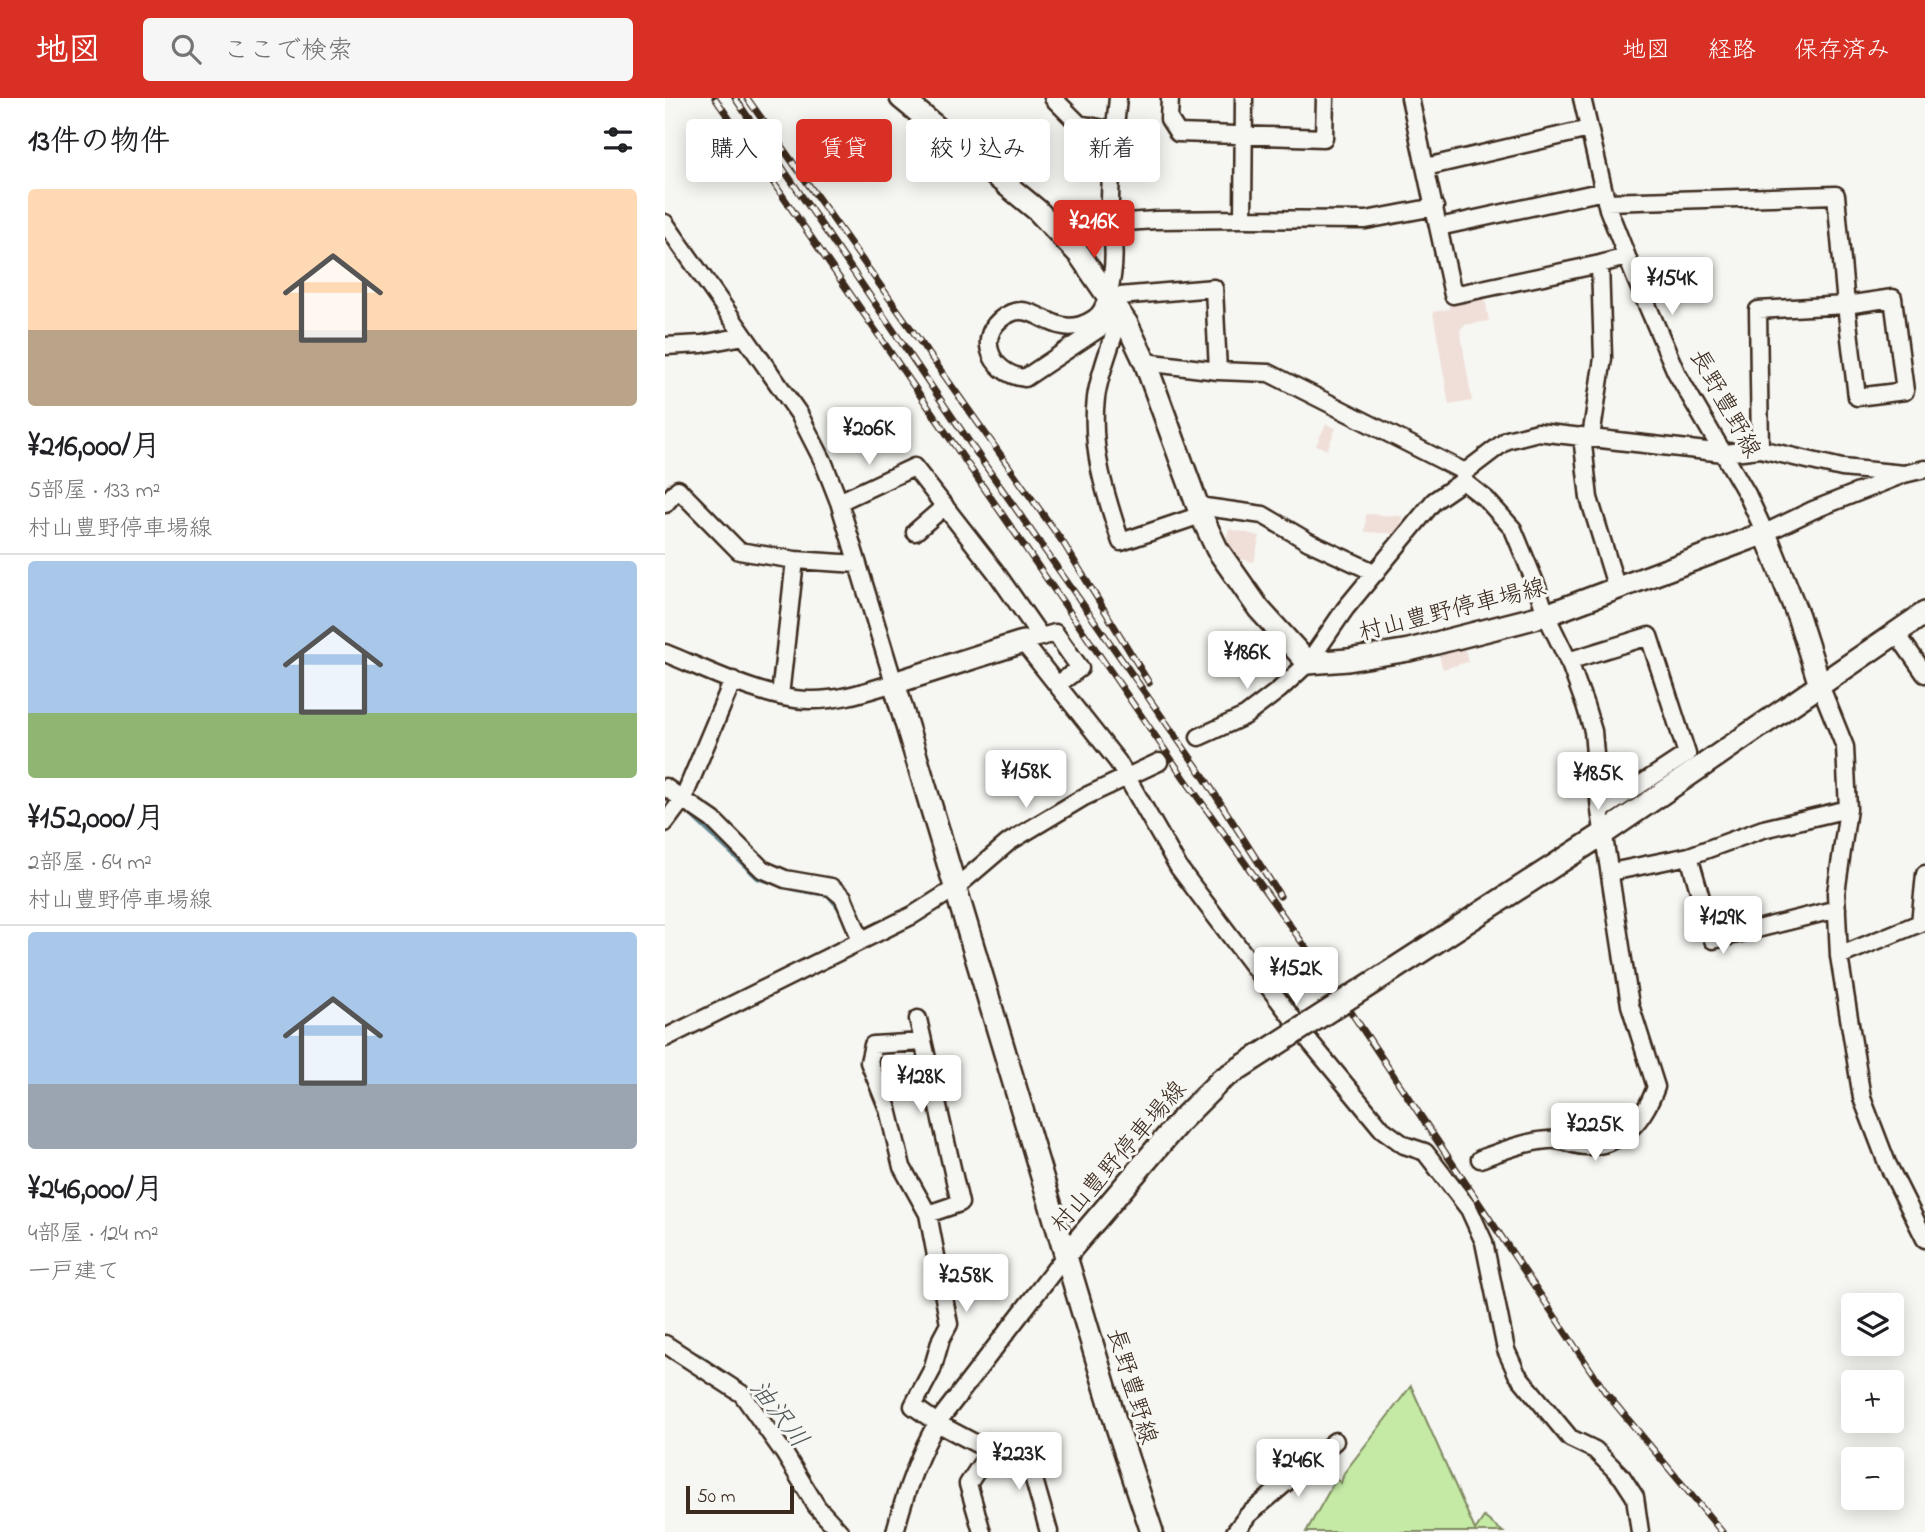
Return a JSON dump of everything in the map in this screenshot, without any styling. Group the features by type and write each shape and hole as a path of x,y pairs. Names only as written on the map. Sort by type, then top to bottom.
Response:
{"main road":[{"path":"901,98 1037,210 1079,254 1121,314 1145,362 1217,549 1259,609 1308,663"},
{"path":"1765,533 1798,616 1820,685"},
{"name":"村山豊野停車場線","path":"1308,663 1409,650 1546,615 1765,533"},
{"name":"村山豊野停車場線","path":"1065,1256 1181,1121 1221,1080 1603,834 1925,613"},
{"path":"894,682 1032,640"},
{"name":"村山豊野停車場線","path":"894,682 1065,1256"},
{"name":"長野豊野線","path":"1065,1256 1152,1532"}],"street":[{"path":"1053,98 1074,119"},
{"path":"1116,119 1118,98"},
{"path":"1170,98 1170,119 1178,133 1324,138 1325,98"},
{"path":"1243,219 1244,98"},
{"path":"1410,98 1453,295 1626,257"},
{"name":"長野豊野線","path":"1581,98 1605,197 1626,257 1676,372 1747,494 1765,533"},
{"path":"1426,167 1589,129"},
{"path":"1112,182 1109,223 1113,244 1112,276 1108,296 1100,314 1089,323 1059,327 1026,310 1012,312 989,333 988,347 1002,371 1013,377 1025,378 1121,314"},
{"path":"1439,227 1605,197 1836,195 1846,304 1857,397 1905,391 1893,298 1846,304 1758,310 1760,449"},
{"path":"1109,223 1243,219 1366,220 1435,207"},
{"path":"665,223 799,414 823,461 839,502 894,682 831,699 807,701 780,696 665,653"},
{"path":"1601,264 1603,358 1587,436 1589,498 1617,589"},
{"path":"1108,296 1214,288 1218,371"},
{"path":"1121,314 1096,397 1096,459 1121,542 1200,510 1263,515 1309,542 1375,573"},
{"path":"665,346 702,344 744,336"},
{"path":"1145,362 1218,371 1269,373 1464,477 1513,529 1546,615 1569,660 1593,731 1603,834 1630,1005 1656,1087 1637,1124 1617,1140 1586,1146 1552,1139 1525,1144 1480,1160"},
{"path":"1199,737 1245,716 1308,663 1345,610 1434,501 1507,440 1538,432 1724,453 1760,449 1842,468 1904,474"},
{"path":"839,502 914,467 945,506 995,571 1057,685 1127,776 1179,868 1311,1043 1382,1129 1404,1146 1425,1152 1469,1209 1484,1242 1506,1350 1517,1374 1570,1438 1595,1450 1622,1477 1635,1497 1640,1532"},
{"path":"1765,533 1813,510 1904,474 1925,469"},
{"path":"665,503 678,489 739,551 795,560 858,564"},
{"path":"915,532 945,506"},
{"path":"780,696 795,560"},
{"path":"1032,640 1055,634 1080,668 1057,685"},
{"path":"1897,634 1925,674"},
{"path":"1569,660 1650,636 1687,754 1600,811"},
{"path":"665,823 683,799 733,680"},
{"path":"1820,685 1845,747 1848,809 1836,893 1839,956 1862,1098 1887,1163 1925,1239"},
{"path":"665,1038 913,915 954,889 1009,842 1084,797 1159,762"},
{"path":"665,787 713,820 762,869 785,879 831,887 843,897 861,940"},
{"path":"1611,873 1689,856 1763,829 1848,809"},
{"path":"1689,856 1713,940 1837,909"},
{"path":"1839,956 1920,923 1925,874"},
{"path":"918,1019 960,1203 928,1214"},
{"path":"923,1042 873,1045 869,1062 888,1109 902,1167 928,1214 949,1324 941,1339 932,1370 913,1406 937,1423 1033,1476 1049,1532"},
{"path":"895,1532 906,1489 923,1446 937,1423 1065,1256"},
{"path":"665,1344 742,1394 784,1453 817,1507 840,1532"},
{"path":"1235,1532 1248,1515 1335,1441"},
{"path":"982,1532 968,1484 990,1451"}],"shaded area":[{"path":"1485,298 1489,321 1464,325 1460,330 1472,401 1449,405 1433,312 1449,309 1449,304"},
{"path":"1326,424 1336,428 1327,450 1316,445"},
{"path":"1366,514 1402,516 1401,534 1365,532"},
{"path":"1229,529 1260,536 1254,562 1233,557 1225,543"},
{"path":"1465,649 1468,662 1443,669 1439,656"}],"green space":[{"path":"1411,1386 1475,1530 1484,1517 1503,1532 1306,1532 1336,1479 1341,1483 1344,1473"}],"waterway":[{"path":"687,811 758,878 798,890 828,895 839,908"},
{"name":"油沢川","path":"689,1351 714,1367"}],"railway":[{"path":"715,98 1189,785 1337,991 1606,1393 1722,1532"},
{"path":"735,98 985,465 1202,774 1280,896"},
{"path":"747,98 1064,544 1149,683"}]}
